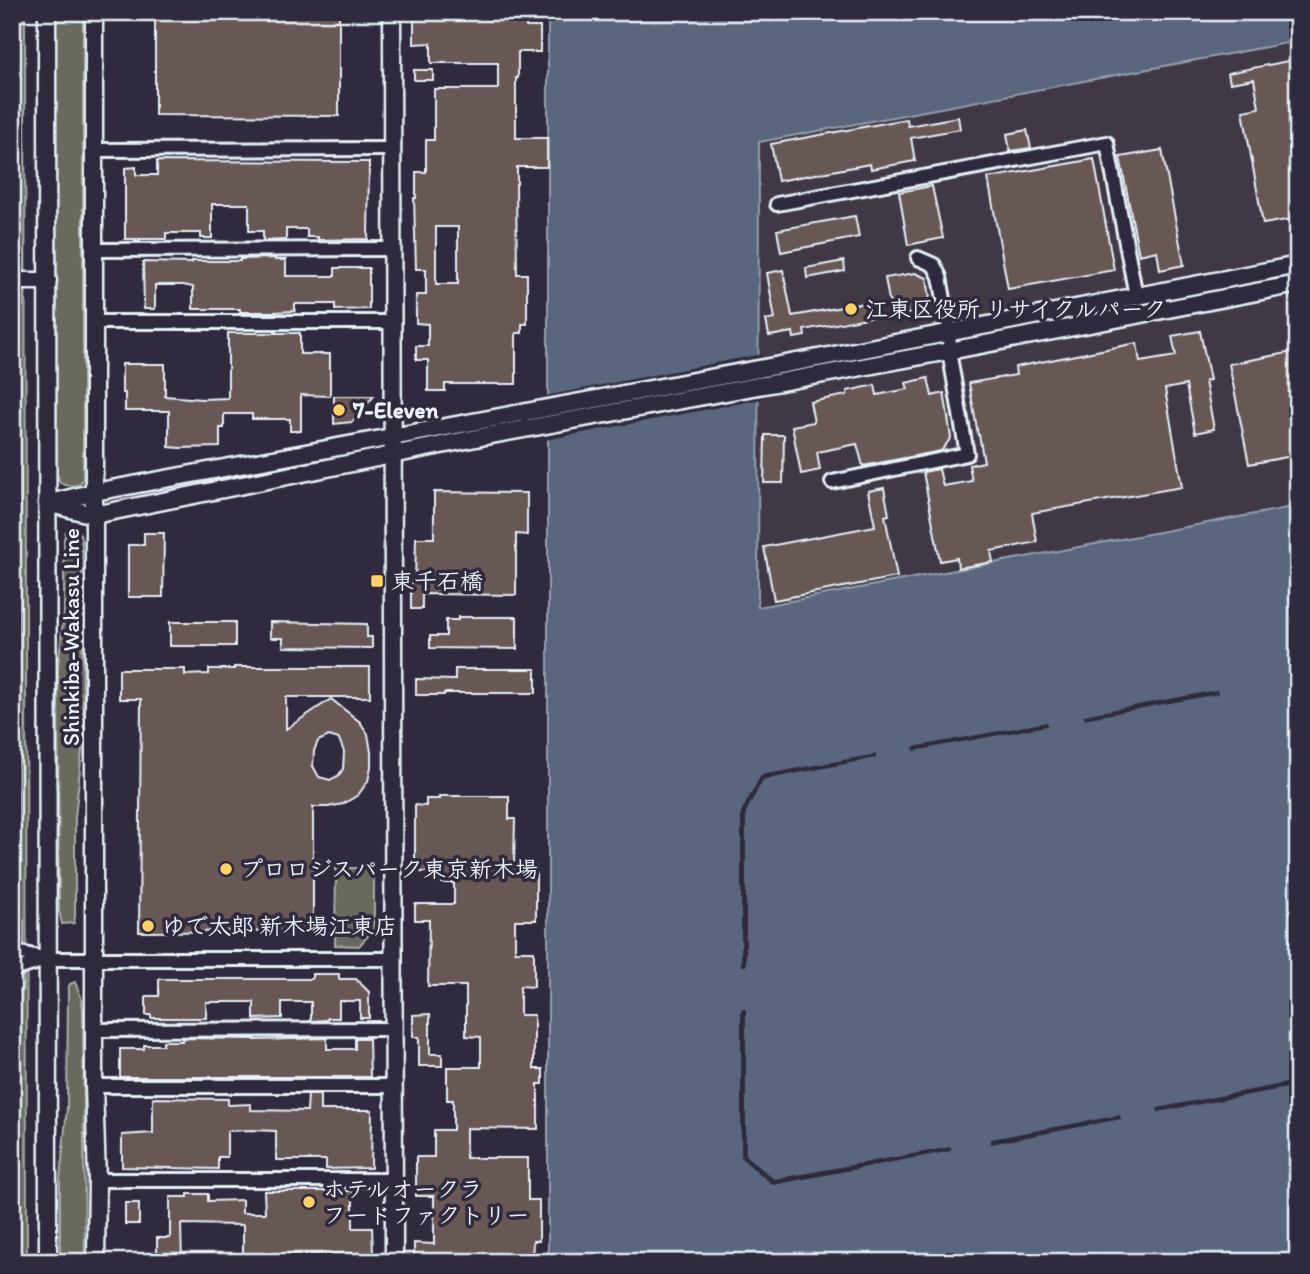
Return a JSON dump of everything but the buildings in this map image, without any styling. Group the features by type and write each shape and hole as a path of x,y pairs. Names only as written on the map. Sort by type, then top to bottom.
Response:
{"street":[{"name":"Shinkiba-Wakasu Line","path":"47,12 48,1262"},
{"name":"Shinkiba-Wakasu Line","path":"94,12 96,1262"},
{"path":"392,12 394,1262"},
{"path":"777,204 1107,143 1136,296"},
{"path":"94,149 393,149"},
{"path":"94,250 393,249"},
{"path":"832,482 967,454 948,351 950,331 940,277 934,265 918,258"},
{"path":"818,366 950,331 1298,265"},
{"path":"12,281 47,281"},
{"path":"47,503 393,438 491,427 818,366 948,351 1298,284"},
{"path":"93,322 393,322"},
{"path":"47,503 94,515 393,455 491,427"},
{"path":"12,951 48,959 393,959"},
{"path":"12,969 48,959"},
{"path":"94,1030 393,1029"},
{"path":"94,1086 393,1086"},
{"path":"97,1180 394,1180"}],"shaded area":[{"path":"12,12 18,12 20,252 12,260"},
{"path":"1298,41 1298,506 758,607 759,142"}],"green space":[{"path":"18,12 25,12 27,1262 17,1262 17,1130 12,1129 12,992 23,991 24,921 18,925 19,303 23,306 24,249 20,252"},
{"path":"56,12 83,12 83,479 80,484 72,485 60,483 55,467 53,351"},
{"path":"71,526 78,530 82,540 83,740 75,818 75,916 74,923 62,924 59,911 58,667 64,612 64,539"},
{"path":"336,868 374,868 374,929 359,946 335,945"},
{"path":"75,982 83,1011 85,1262 60,1262 60,1180 67,1108 68,989 70,984"}],"water":[{"path":"548,12 1298,12 1298,41 759,142 758,607 1298,506 1298,1262 548,1262"}],"pier":[{"path":"762,354 762,399 545,440 545,396"},
{"path":"1217,690 1218,694 1084,719 1084,715"},
{"path":"1047,722 1047,726 914,751 913,747"},
{"path":"876,754 876,758 763,780 746,812 746,966 741,966 741,812 761,775"},
{"path":"741,1009 746,1009 746,1156 774,1179 951,1147 951,1151 773,1185 741,1158"},
{"path":"1286,1083 1287,1088 1158,1112 1157,1108"},
{"path":"1120,1115 1121,1119 991,1144 991,1139"}],"place":[{"name":"江東区役所 リサイクルパーク","path":"851,309"},
{"name":"7-Eleven","path":"339,410"},
{"name":"東千石橋","path":"377,581"},
{"name":"プロロジスパーク東京新木場","path":"226,869"},
{"name":"ゆで太郎 新木場江東店","path":"148,926"},
{"name":"ホテルオークラ フードファクトリー","path":"309,1202"}]}
